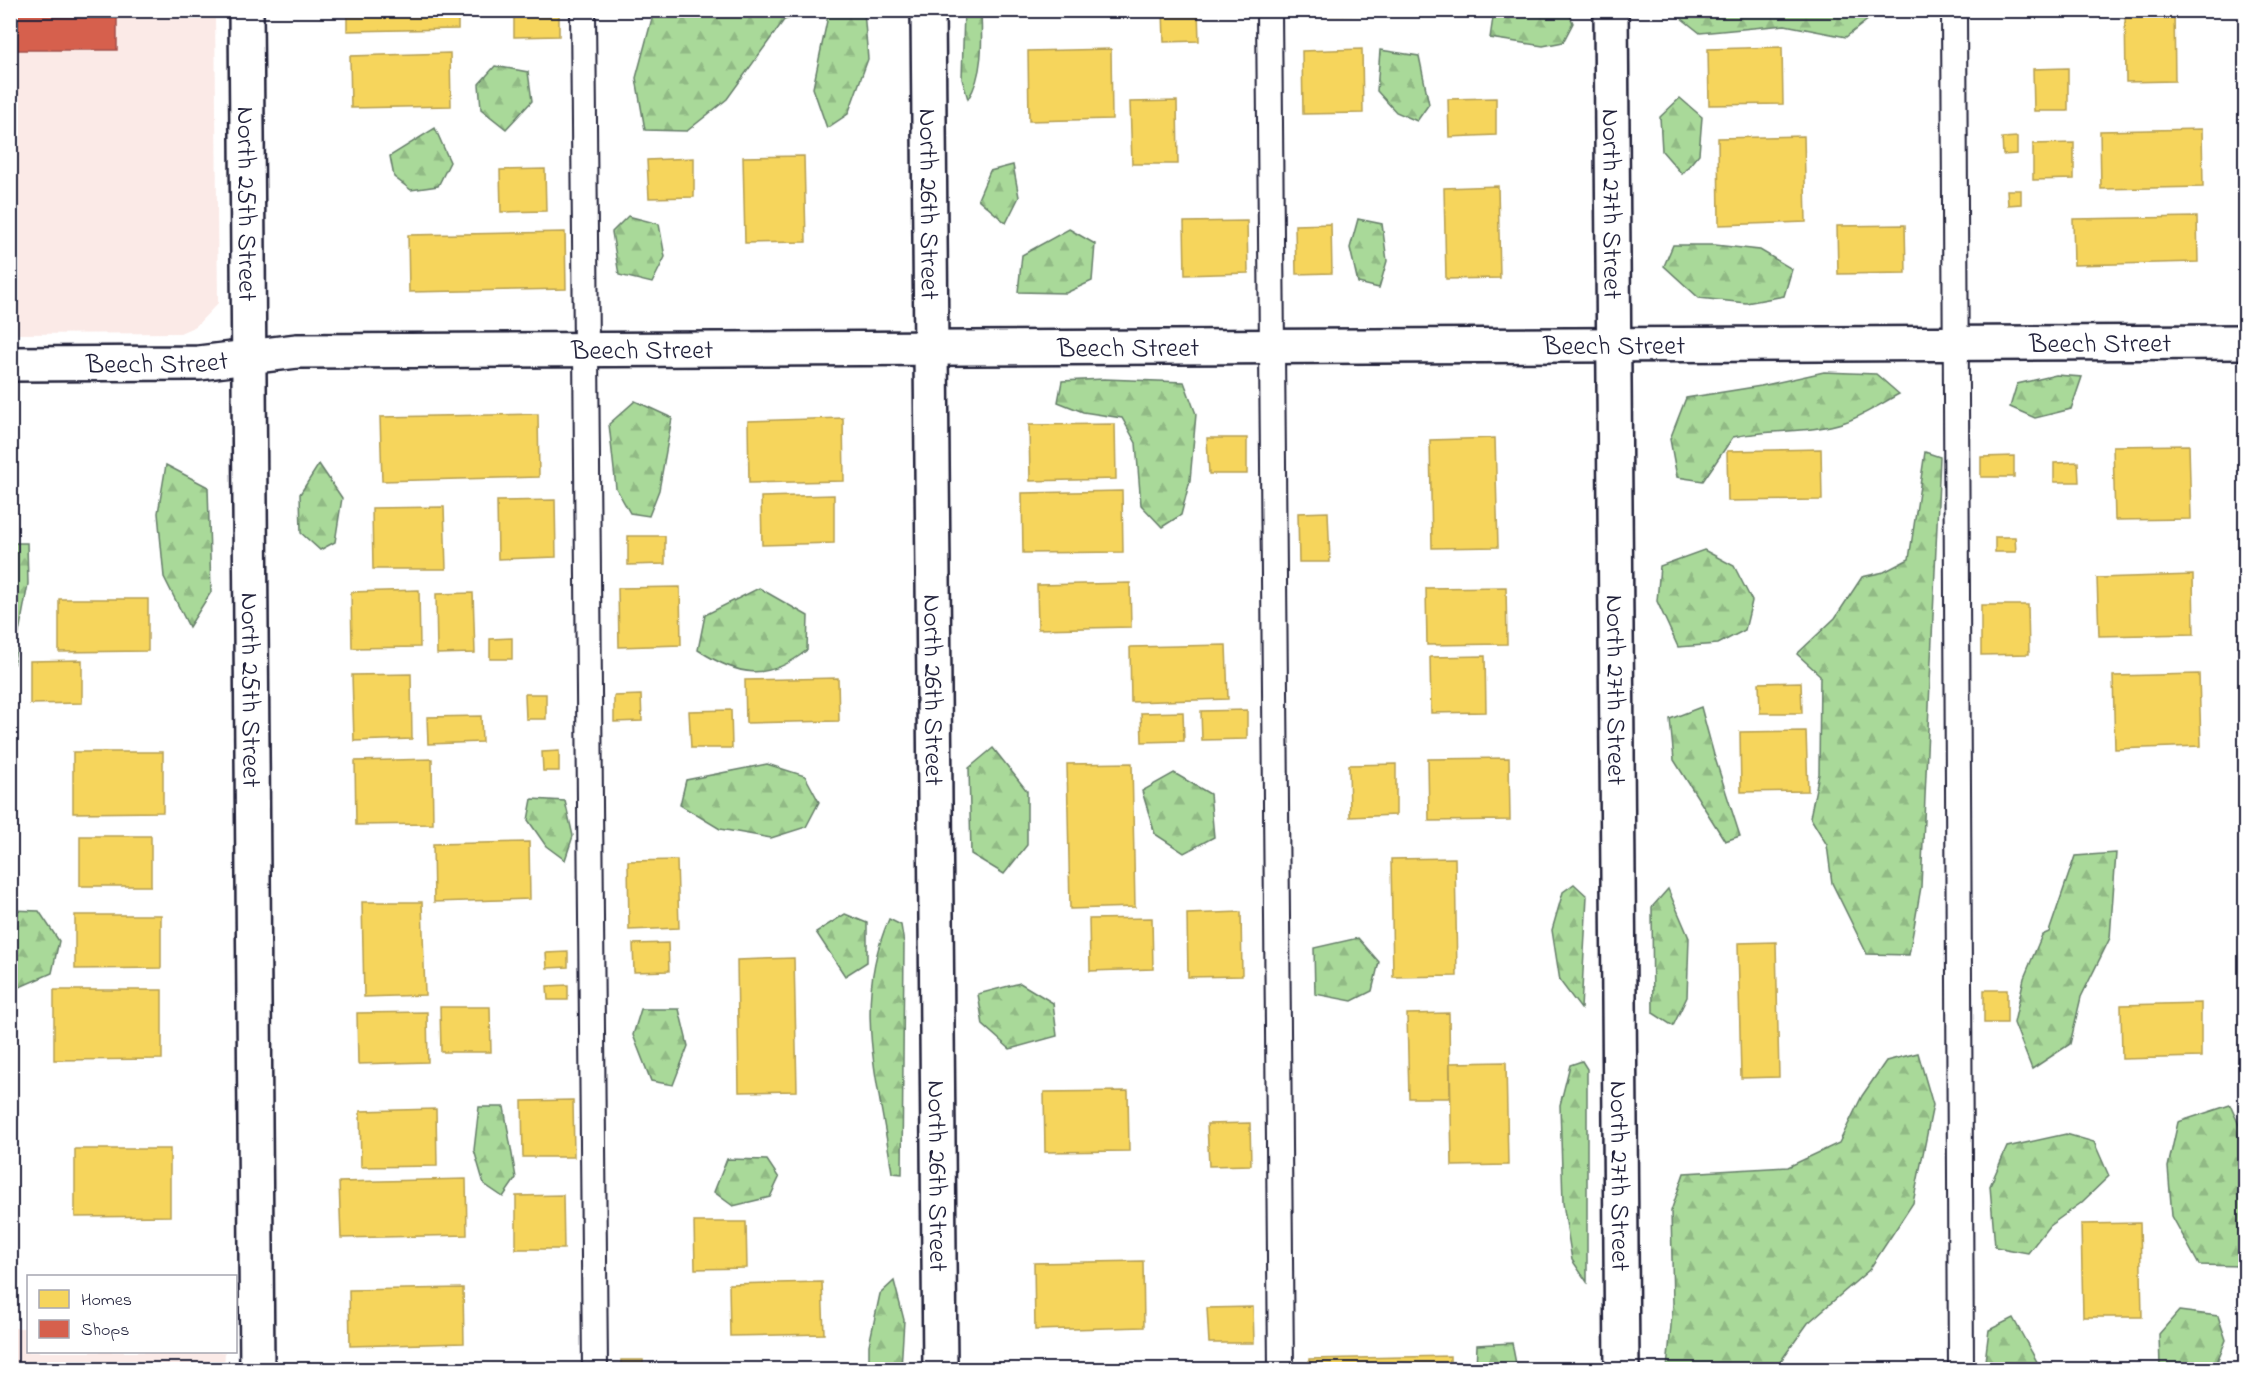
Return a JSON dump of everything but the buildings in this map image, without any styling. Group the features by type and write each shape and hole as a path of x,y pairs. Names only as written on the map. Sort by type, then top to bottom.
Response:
{"street":[{"name":"North 25th Street","path":"246,10 257,1370"},
{"name":"North 26th Street","path":"928,10 940,1370"},
{"name":"North 27th Street","path":"1611,10 1622,1370"},
{"name":"Beech Street","path":"10,364 199,363 297,351 2246,342"}],"lane":[{"path":"583,10 584,350 595,1370"},
{"path":"1269,10 1281,1370"},
{"path":"1954,10 1961,1370"}],"shaded area":[{"path":"10,11 215,11 218,303 196,326 180,333 11,334"},
{"path":"11,1328 27,1328 27,1353 225,1353 224,1369 11,1369"}],"green space":[{"path":"654,10 814,11 784,20 727,99 687,131 645,130 636,78"},
{"path":"1676,10 1879,11 1846,37 1785,25 1700,33 1676,14"},
{"path":"829,11 864,11 868,59 848,114 827,128 813,88"},
{"path":"964,11 981,11 982,44 979,68 968,99 962,79"},
{"path":"1494,11 1568,11 1573,23 1563,42 1543,46 1490,38"},
{"path":"1380,50 1419,56 1429,104 1417,121 1396,112 1377,91"},
{"path":"495,66 528,72 532,101 506,129 481,109 479,84"},
{"path":"1680,98 1702,117 1699,154 1682,174 1662,151 1660,117"},
{"path":"435,128 450,162 438,186 411,190 394,177 390,156"},
{"path":"1013,165 1019,197 1006,223 978,199 990,171"},
{"path":"628,216 659,224 665,257 652,283 619,275 612,232"},
{"path":"1358,219 1382,224 1387,261 1379,288 1358,283 1350,248"},
{"path":"1069,229 1095,244 1092,281 1066,293 1018,292 1022,255"},
{"path":"1673,245 1715,245 1760,250 1792,269 1784,296 1746,303 1699,298 1664,266"},
{"path":"1824,372 1876,374 1899,394 1859,416 1831,426 1733,437 1703,481 1677,477 1670,439 1686,398 1761,386"},
{"path":"2056,375 2082,377 2071,409 2035,418 2010,407 2017,384"},
{"path":"1104,379 1184,382 1196,414 1190,480 1181,515 1162,527 1141,505 1136,443 1122,418 1083,412 1058,402 1062,381"},
{"path":"635,401 672,418 659,490 649,516 630,513 616,488 609,424"},
{"path":"1925,452 1940,457 1921,887 1909,955 1867,954 1832,883 1827,845 1810,817 1819,774 1820,675 1797,654 1835,618 1862,577 1884,572 1909,559"},
{"path":"319,464 342,498 335,542 320,550 301,533 300,494"},
{"path":"166,465 208,487 211,592 189,627 164,577 158,513"},
{"path":"10,543 27,543 28,584 11,676 15,771 11,772"},
{"path":"1704,550 1734,566 1752,601 1745,630 1718,644 1678,647 1657,601 1660,566"},
{"path":"759,588 808,616 807,650 779,667 753,672 726,665 698,650 705,615"},
{"path":"1701,707 1740,836 1725,841 1674,760 1670,719"},
{"path":"993,748 1027,791 1027,845 1004,874 971,854 969,768"},
{"path":"767,764 805,776 819,802 806,827 771,838 720,829 680,805 686,780"},
{"path":"1174,773 1210,794 1214,837 1184,853 1155,834 1142,791"},
{"path":"532,799 565,801 573,836 565,860 546,846 528,820"},
{"path":"2116,853 2110,938 2081,997 2070,1044 2032,1069 2014,1023 2024,978 2042,935 2049,932 2075,856"},
{"path":"1574,884 1587,896 1581,1009 1560,981 1552,930 1563,892"},
{"path":"1668,889 1689,938 1687,997 1673,1026 1653,1013 1652,907"},
{"path":"10,910 39,911 59,941 52,973 13,990 10,990"},
{"path":"845,914 867,923 867,962 845,976 816,932"},
{"path":"889,919 901,925 904,944 902,1174 892,1173 876,1076 870,1014 872,982 878,951"},
{"path":"1358,938 1379,962 1372,991 1352,1001 1315,994 1314,948"},
{"path":"1020,983 1053,1003 1057,1036 1010,1049 983,1025 978,994"},
{"path":"641,1009 679,1009 688,1046 673,1085 651,1081 633,1035"},
{"path":"1918,1053 1933,1105 1913,1203 1869,1270 1808,1323 1775,1369 1667,1369 1673,1304 1671,1211 1684,1173 1788,1167 1839,1143 1862,1096 1886,1061"},
{"path":"1582,1061 1587,1069 1587,1282 1572,1260 1563,1203 1560,1105 1570,1065"},
{"path":"2230,1105 2245,1138 2245,1254 2240,1266 2199,1265 2172,1216 2168,1167 2178,1122"},
{"path":"479,1107 504,1107 516,1178 503,1197 484,1184 474,1150"},
{"path":"2066,1134 2094,1142 2109,1176 2081,1203 2049,1226 2028,1253 1995,1247 1990,1186 2007,1147"},
{"path":"727,1159 767,1160 779,1178 770,1197 733,1206 714,1192"},
{"path":"894,1281 904,1320 901,1369 869,1369 869,1345 880,1294"},
{"path":"2179,1311 2218,1316 2226,1340 2214,1369 2160,1367 2159,1334"},
{"path":"2013,1318 2041,1369 1984,1369 1989,1330"},
{"path":"1512,1343 1517,1369 1476,1369 1477,1345"}]}
